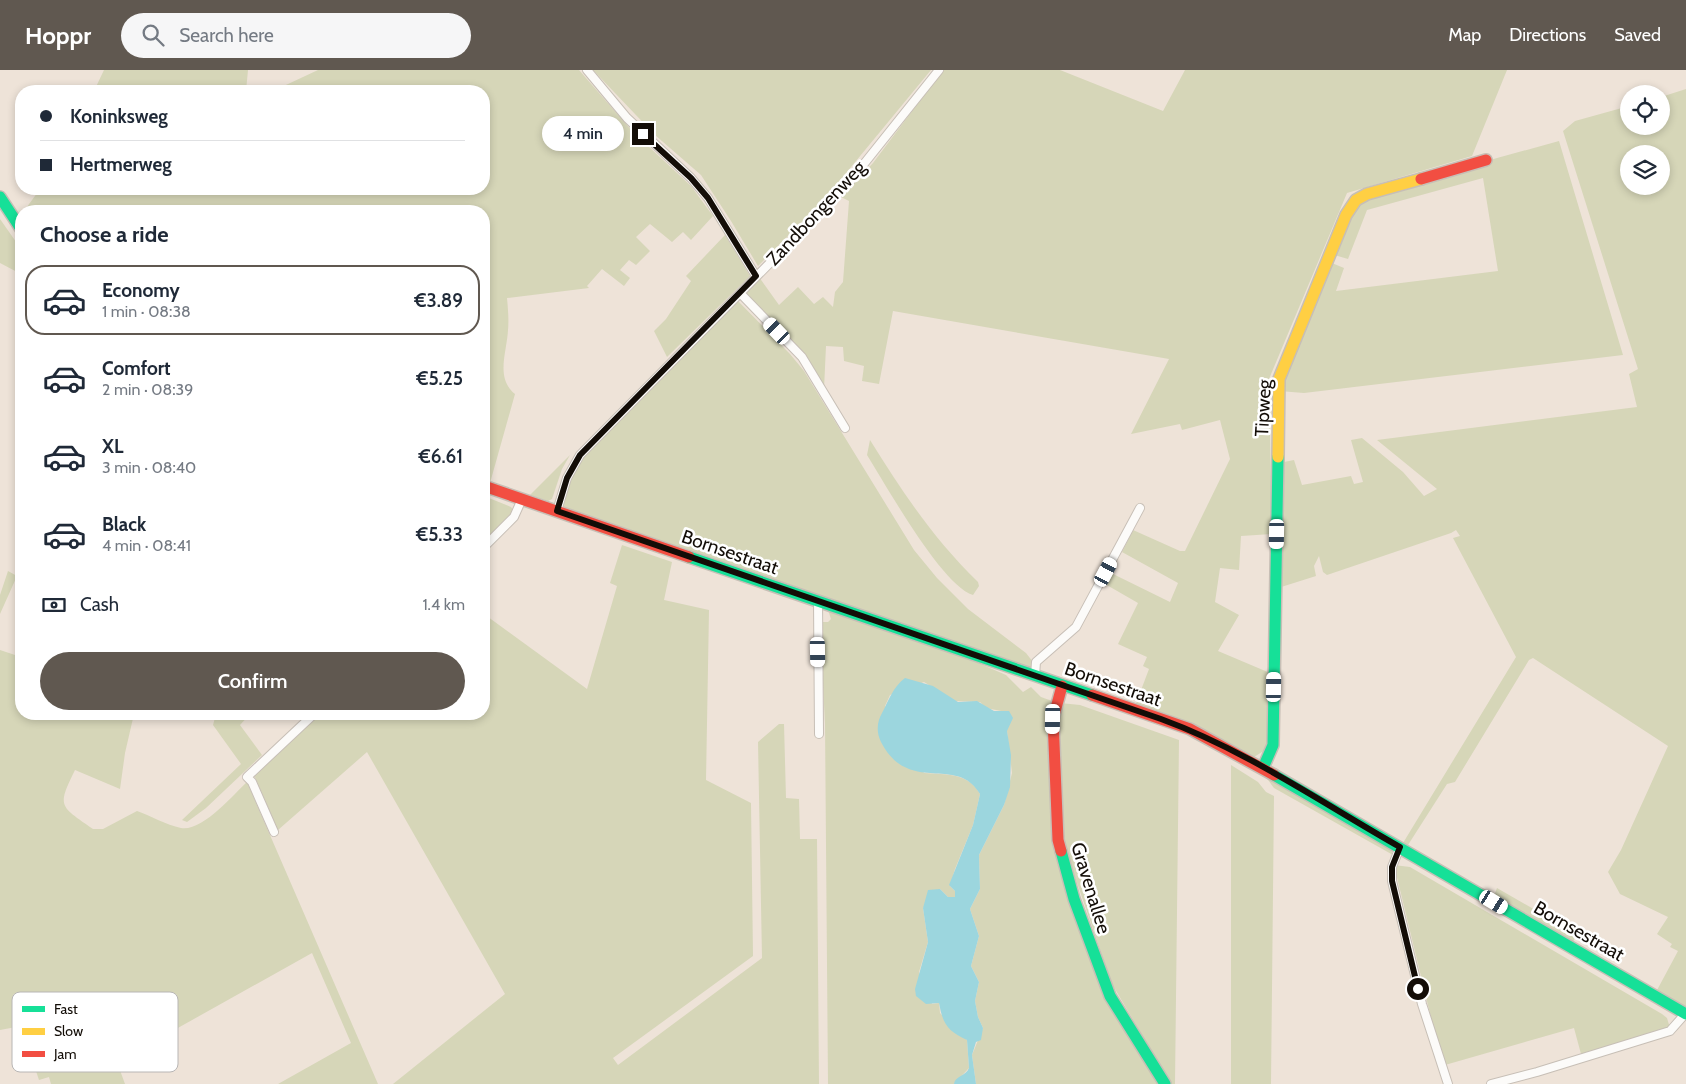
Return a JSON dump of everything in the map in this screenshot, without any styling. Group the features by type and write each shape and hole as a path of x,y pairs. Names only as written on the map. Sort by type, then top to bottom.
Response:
{"street":[{"path":"587,70 626,118 691,178 708,198 756,276"},
{"name":"Zandbongenweg","path":"557,511 567,478 580,455 847,184 939,70"},
{"name":"Tipweg","path":"1263,768 1273,745 1279,379 1346,215 1356,200 1367,194 1486,160"},
{"path":"0,197 15,220"},
{"path":"740,293 802,357 845,428"},
{"name":"Bornsestraat","path":"490,488 1190,729 1263,768 1685,1014"},
{"path":"490,541 514,517 522,499"},
{"name":"Bornsestraat","path":"1035,676 1036,662 1076,627 1140,508"},
{"path":"818,600 819,734"},
{"name":"Gravenallee","path":"1062,686 1053,719 1058,840 1074,898 1104,982 1165,1084"},
{"path":"274,832 252,782 247,777 308,720"},
{"path":"1400,847 1392,867 1392,881 1422,1004 1448,1084"},
{"path":"1491,1084 1537,1072 1670,1031 1685,1014"}],"green space":[{"path":"104,70 248,70 247,85 97,85"},
{"path":"318,70 579,70 633,132 691,186 713,216 691,240 683,232 672,242 650,224 636,237 650,251 636,265 629,260 620,270 630,278 624,286 602,269 587,286 589,288 507,298 508,326 504,373 509,388 515,394 490,483 490,205 28,205 36,195 490,195 490,85 286,85"},
{"path":"593,70 931,70 823,201 758,266 701,175 655,135"},
{"path":"943,70 1060,70 1163,111 1185,70 1507,70 1472,156 1347,193 1269,379 1272,534 1241,536 1239,570 1220,568 1215,602 1239,615 1218,651 1270,673 1270,747 1254,757 1196,727 1135,706 1149,669 1143,666 1147,657 1118,644 1138,603 1105,584 1111,573 1170,602 1178,583 1122,552 1133,530 1180,551 1185,551 1230,459 1220,420 1182,430 1180,424 1131,434 1169,359 893,311 879,384 862,381 864,366 844,361 843,347 826,346 824,389 744,293 759,277 779,305 798,287 814,304 823,297 833,307 835,292 843,282 849,201 841,197 873,163"},
{"path":"1686,89 1686,1009 1656,992 1678,951 1670,947 1672,944 1657,934 1668,917 1620,894 1608,872 1621,850 1668,746 1533,658 1529,660 1455,782 1447,784 1408,845 1403,843 1516,657 1453,538 1460,536 1456,530 1327,575 1323,572 1319,556 1314,566 1316,576 1278,588 1279,463 1294,460 1302,485 1351,476 1354,484 1363,482 1351,440 1362,438 1403,472 1424,496 1437,489 1377,440 1637,407 1629,374 1638,369 1563,131 1575,121 1620,108 1620,135 1670,135 1670,94"},
{"path":"1559,141 1623,355 1304,393 1279,391 1327,261 1344,268 1336,291 1498,271 1483,178 1367,210 1348,259 1331,254 1347,216 1367,194"},
{"path":"0,219 15,240 15,271 0,263"},
{"path":"725,235 750,276 667,357 654,331 666,319 691,281 686,276"},
{"path":"737,300 804,371 914,550 937,578 968,609 1026,653 1033,662 1030,670 793,590 794,586 563,507 563,500 573,465"},
{"path":"870,440 919,514 947,549 978,582 979,586 973,595 960,588 946,574 916,533 867,455"},
{"path":"570,455 562,469 552,499 548,501 530,495"},
{"path":"490,498 511,507 514,511 490,535"},
{"path":"622,545 672,562 664,600 709,610 706,780 751,803 753,956 613,1058 618,1065 762,958 758,742 779,724 784,724 786,798 799,799 800,839 817,839 819,1084 393,1084 505,994 367,752 278,830 254,775 313,720 490,720 490,618 587,689 617,586 610,583"},
{"path":"8,571 15,575 15,580 0,614 0,595"},
{"path":"827,607 935,644 1006,675 1023,692 1031,687 1041,697 1052,701 1049,712 1055,842 1105,991 1161,1084 976,1084 972,1055 983,1028 978,1017 975,1001 979,982 971,966 979,936 970,909 980,889 979,855 1004,805 1012,773 1007,731 1001,711 986,708 980,702 955,701 924,682 890,695 885,706 924,773 963,778 975,787 980,794 973,825 950,886 955,891 955,898 948,897 940,889 923,908 928,942 919,972 932,1004 939,1003 940,1013 967,1040 969,1068 954,1084 828,1084 825,724 820,622 828,622 831,619"},
{"path":"0,650 15,655 15,720 133,720 125,753 120,789 75,770 65,791 64,799 68,810 93,829 103,829 137,811 175,827 189,828 207,819 247,782 378,1084 278,1084 351,1043 312,953 178,1028 178,992 12,992 12,1028 0,1030"},
{"path":"1060,703 1080,705 1179,740 1175,1084 1171,1084 1112,984 1067,854 1062,824 1056,719"},
{"path":"214,720 245,720 240,725 262,755 206,808 187,822 182,820 241,764 213,725"},
{"path":"1231,765 1258,782 1266,792 1274,796 1271,1084 1231,1084"},
{"path":"1262,772 1390,847 1393,855 1274,788"},
{"path":"1394,865 1410,867 1662,1014 1667,1018 1670,1028 1581,1054 1574,1028 1445,1065 1435,1034"},
{"path":"1497,888 1577,934 1573,942 1494,896"},
{"path":"36,1072 121,1072 125,1084 51,1084 49,1077 39,1080"}],"water":[{"path":"905,678 933,686 958,702 977,701 994,711 1009,711 1013,718 1007,731 1011,755 1010,787 1004,805 979,855 980,889 970,909 979,936 971,966 979,982 975,1001 978,1017 983,1028 981,1040 976,1042 972,1055 976,1084 954,1084 956,1079 966,1073 969,1068 967,1040 955,1034 947,1026 942,1017 939,1003 926,1004 916,996 915,989 928,942 923,908 928,890 940,889 948,897 955,897 955,891 949,885 973,825 980,794 970,782 959,777 919,772 905,767 892,758 881,742 878,731 880,716 894,690"}],"traffic: fast":[{"path":"0,197 15,220"},
{"path":"1263,768 1273,745 1278,457"},
{"path":"689,557 1092,695"},
{"path":"1274,775 1686,1014"},
{"path":"1061,851 1074,899 1110,996 1165,1084"}],"traffic: slow":[{"path":"1278,457 1279,379 1346,215 1356,200 1367,194 1421,179"}],"traffic: jam":[{"path":"1421,179 1486,160"},
{"path":"490,488 689,557"},
{"path":"1061,851 1058,840 1053,719 1062,686"},
{"path":"1092,695 1190,729 1274,775"}],"route":[{"path":"643,134 691,178 708,198 756,276 580,455 572,466 567,478 557,511 1190,729 1214,740 1400,847 1392,867 1392,881 1418,989"}]}
